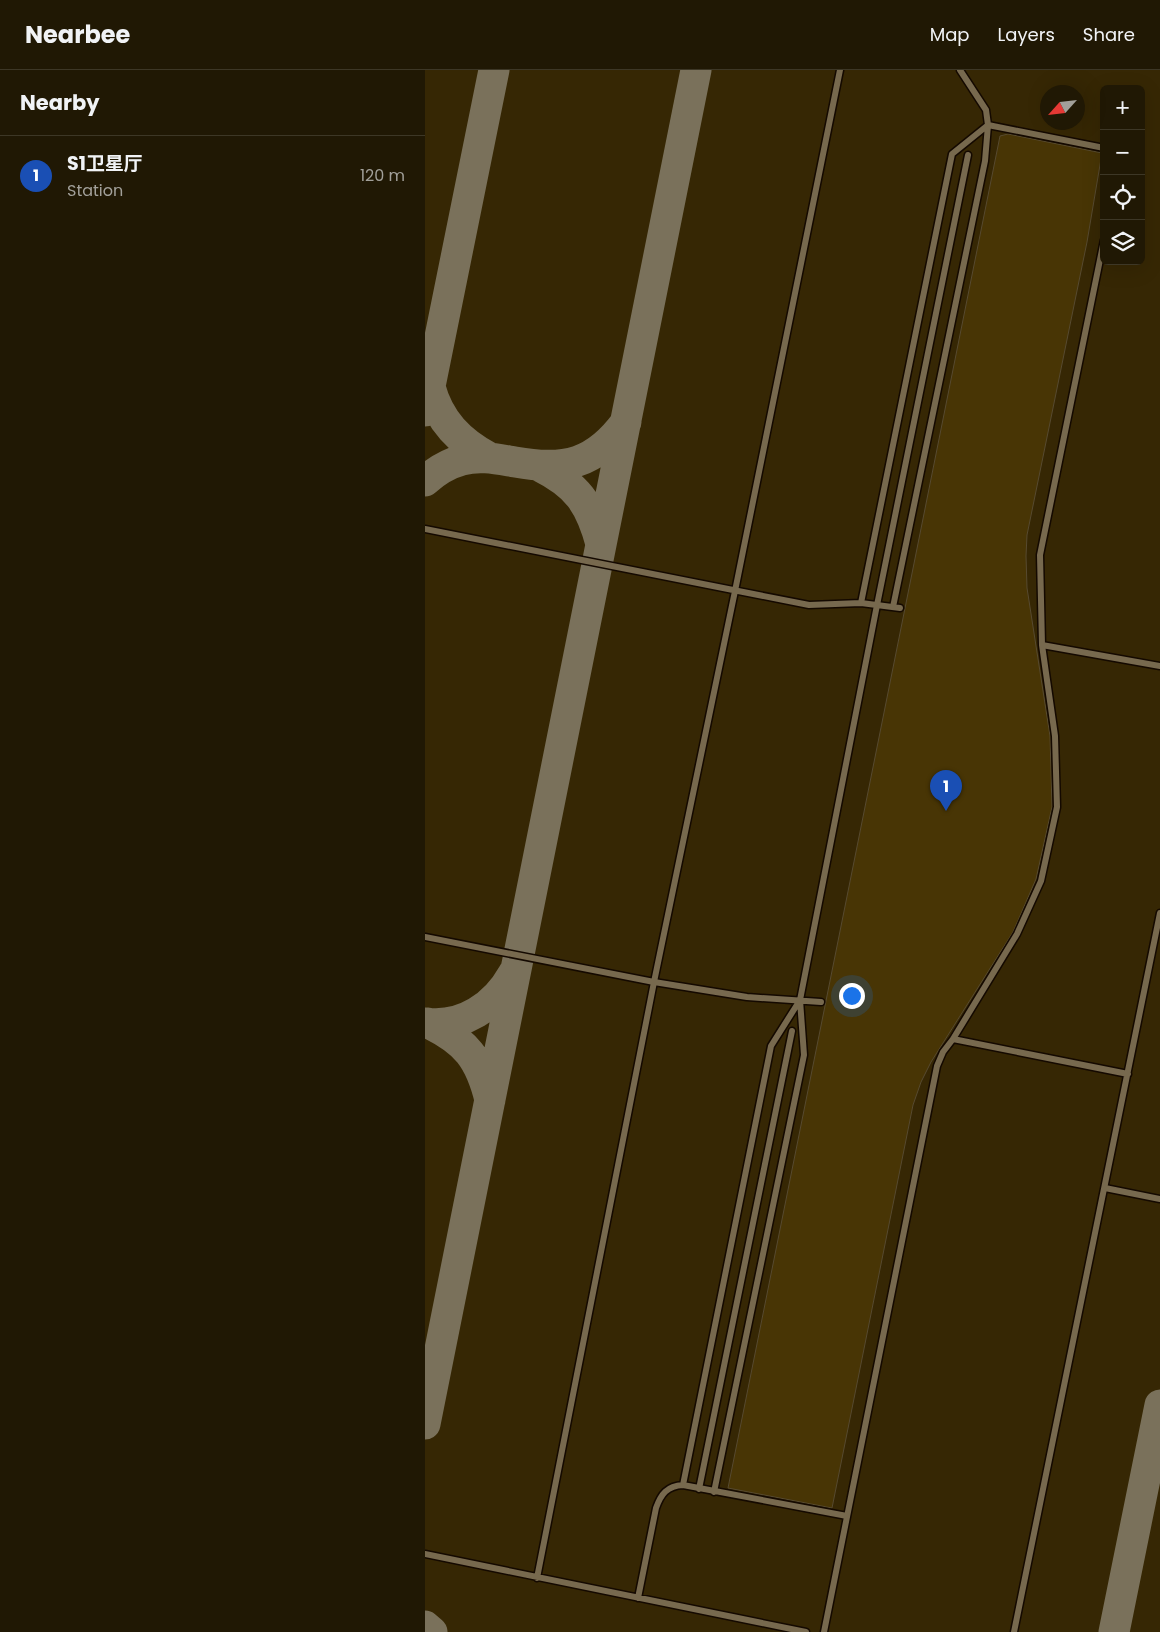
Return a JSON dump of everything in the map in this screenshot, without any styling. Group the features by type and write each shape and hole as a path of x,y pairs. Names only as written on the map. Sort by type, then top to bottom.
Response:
{"lane":[{"path":"537,1578 655,982 840,70"},
{"path":"425,529 809,605 861,603 896,608 985,161 986,110 960,70"},
{"path":"861,603 952,154 987,125"},
{"path":"987,125 1100,147"},
{"path":"714,1492 804,1055 800,1000 968,154"},
{"path":"824,1632 937,1066 943,1052 953,1039 1017,934 1041,881 1057,807 1055,736 1042,645 1040,555 1100,260"},
{"path":"1042,645 1160,666"},
{"path":"1014,1632 1160,913"},
{"path":"425,938 655,982 747,997 821,1002"},
{"path":"683,1486 771,1046 800,1000"},
{"path":"699,1489 792,1031"},
{"path":"953,1039 1128,1074"},
{"path":"1105,1188 1160,1199"},
{"path":"638,1598 656,1508 661,1496 677,1486 847,1516"},
{"path":"425,1554 807,1632"}],"shaded area":[{"path":"425,70 1160,70 1160,1632 425,1632"}],"building":[{"path":"1008,134 1100,153 1100,165 1087,242 1027,535 1027,588 1050,736 1052,807 1036,879 1013,932 931,1062 921,1082 913,1105 832,1508 728,1488 1000,136"}],"taxiway":[{"path":"425,411 494,70"},
{"path":"425,1424 696,70"},
{"path":"430,387 439,410 452,429 469,445 490,458"},
{"path":"425,481 447,466 475,458 489,458 533,465 564,464 578,461 603,447 626,422"},
{"path":"539,466 563,480 580,497 592,517 601,544"},
{"path":"425,1023 439,1024 452,1022 477,1012 497,996 513,974"},
{"path":"428,1023 462,1044 476,1062 490,1100"},
{"path":"1114,1632 1160,1405"},
{"path":"425,1626 432,1632"}],"place":[{"name":"S1卫星厅","path":"946,811"}]}
